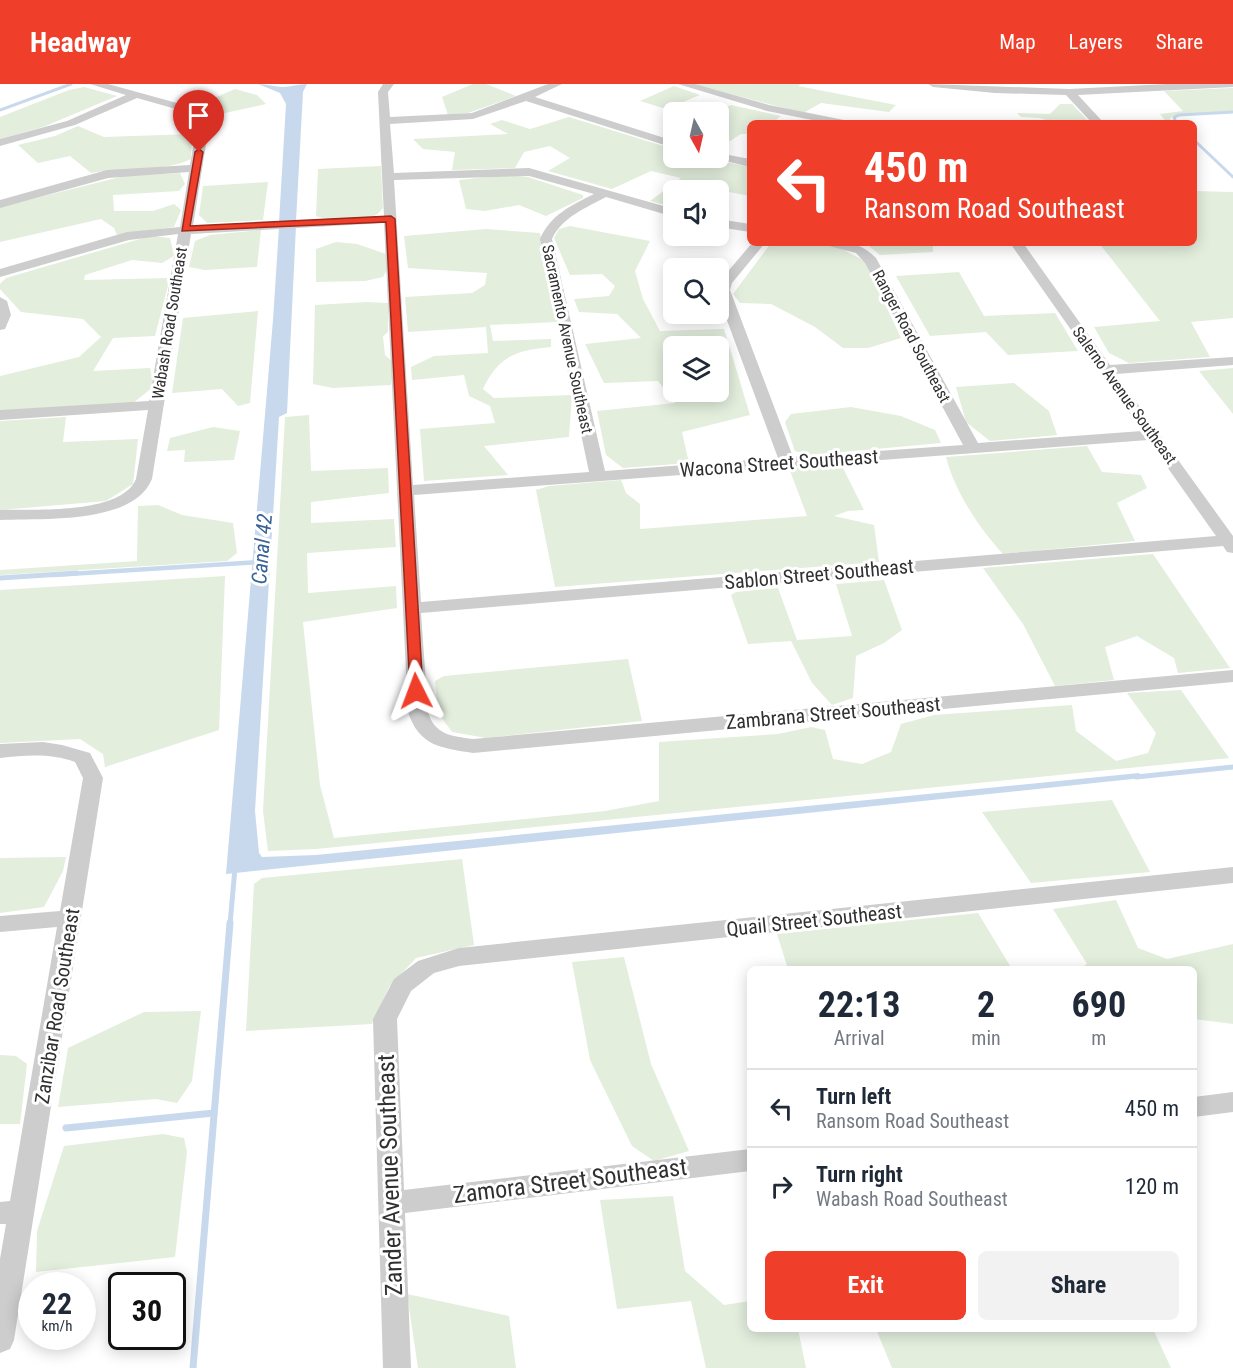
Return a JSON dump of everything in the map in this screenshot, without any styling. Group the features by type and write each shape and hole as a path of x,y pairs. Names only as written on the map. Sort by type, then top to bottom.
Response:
{"street":[{"name":"Wabash Road Southeast","path":"0,515 89,509 111,505 130,497 139,490 144,479 204,119 202,113 95,84"},
{"path":"389,84 383,92 411,608"},
{"path":"385,121 473,116 557,84"},
{"path":"683,84 767,108 829,120"},
{"path":"933,84 995,90 1069,93 1233,84"},
{"path":"1069,93 1095,120"},
{"path":"0,143 71,123 137,94"},
{"path":"525,97 663,141"},
{"path":"729,158 747,162"},
{"path":"0,204 107,174 196,168"},
{"path":"388,177 529,172 663,210"},
{"name":"Sacramento Avenue Southeast","path":"598,477 546,239 548,230 554,222 603,194"},
{"path":"0,273 127,236 185,229 391,219"},
{"path":"729,225 747,228"},
{"path":"756,246 726,282 723,290 787,462"},
{"name":"Ranger Road Southeast","path":"846,246 861,250 871,261 973,448"},
{"name":"Salerno Avenue Southeast","path":"1018,246 1230,544"},
{"path":"0,301 4,315 0,326"},
{"path":"1107,370 1233,361"},
{"path":"0,415 156,405"},
{"name":"Wacona Street Southeast","path":"404,491 1154,435"},
{"name":"Sablon Street Southeast","path":"411,608 1230,544"},
{"name":"Zambrana Street Southeast","path":"411,608 417,712 422,728 434,737 473,746 1233,676"},
{"name":"Zanzibar Road Southeast","path":"0,751 43,748 65,750 83,758 93,778 71,918 11,1212 0,1340"},
{"name":"Quail Street Southeast","path":"402,986 426,967 459,957 1233,875"},
{"path":"0,924 71,918"},
{"name":"Zander Avenue Southeast","path":"397,1368 385,1019 402,986"},
{"path":"1197,1107 1233,1102"},
{"name":"Zamora Street Southeast","path":"391,1203 747,1160"}],"green space":[{"path":"473,84 486,84 516,96 468,113 448,115 442,97"},
{"path":"693,84 801,84 798,86 896,105 889,112 821,103 803,113"},
{"path":"674,86 700,95 683,102 663,102 663,108 640,101"},
{"path":"84,87 117,96 43,127 0,139 0,117 69,90"},
{"path":"1233,88 1233,111 1173,115 1171,120 1165,120 1160,114 1183,111 1164,91"},
{"path":"235,89 257,95 266,104 216,115 198,105"},
{"path":"1060,104 1072,104 1087,120 1046,120 1021,117 1017,113 1050,114"},
{"path":"729,106 781,116 776,120 747,120 747,134 741,134 729,142"},
{"path":"569,117 663,146 663,168 729,168 729,163 747,166 747,195 729,192 729,180 678,180 681,178 651,171 612,189 548,171 570,158 550,146 524,152 515,168 452,170 455,152 423,149 413,139 508,134 490,124 502,120 530,129"},
{"path":"78,126 104,137 192,134 191,159 155,168 91,173 70,156 38,163 18,145 55,136"},
{"path":"381,166 383,208 377,215 346,219 316,216 318,169"},
{"path":"180,173 185,184 179,191 113,195 114,211 153,211 174,204 181,210 174,227 117,235 114,228 101,219 0,242 0,207 124,176"},
{"path":"505,175 528,177 583,195 583,198 546,216 519,205 485,211 466,209 459,180"},
{"path":"268,182 263,220 207,223 199,215 203,186"},
{"path":"663,191 663,204 650,201"},
{"path":"1197,191 1233,192 1233,318 1191,322 1210,357 1129,363 1109,353 1094,327 1160,321 1101,246 1197,246"},
{"path":"570,226 650,241 635,271 643,299 660,331 724,329 726,336 663,336 663,387 658,381 604,383 585,344 641,338 617,314 579,312 574,299 609,296 615,286 602,274 570,275 554,238 559,229"},
{"path":"486,229 540,233 557,322 490,325 493,341 551,339 551,347 528,350 510,357 495,369 483,389 494,398 572,395 569,437 484,446 508,475 424,481 420,429 495,423 490,406 469,396 464,375 412,380 411,367 434,356 488,353 486,327 408,332 405,297 472,293 485,285 487,273 408,268 404,236"},
{"path":"261,230 257,267 205,270 189,267 195,241 210,235"},
{"path":"150,236 170,238 174,256 162,263 132,260 85,275 84,280 170,278 155,336 113,338 93,371 150,368 154,386 132,404 0,411 0,376 79,357 101,337 83,319 21,312 0,289 0,284 6,278"},
{"path":"336,242 357,244 386,254 389,266 383,277 365,281 316,282 316,249"},
{"path":"769,246 838,247 865,261 901,338 868,348 843,348 815,327 771,304 740,303 733,294"},
{"path":"869,246 933,246 933,252 880,255"},
{"path":"959,272 984,316 1055,313 1078,351 1008,355 986,332 930,336 896,276"},
{"path":"388,303 388,332 383,336 385,355 394,363 391,385 333,388 313,384 315,305"},
{"path":"258,311 250,403 238,406 222,389 172,393 183,318"},
{"path":"729,346 750,415 682,432 689,463 623,468 606,455 597,411 675,403 729,402"},
{"path":"1233,368 1233,414 1199,371"},
{"path":"1014,383 1049,411 1057,435 990,441 966,422 956,387"},
{"path":"851,407 901,416 935,430 941,443 810,455 795,451 785,422 791,414"},
{"path":"309,415 311,471 388,468 389,493 311,502 311,523 394,519 396,547 307,553 308,593 396,586 397,608 303,622 320,785 334,838 605,811 659,801 659,742 778,734 811,727 825,730 833,759 862,764 891,752 901,724 934,715 1072,705 1076,731 1116,761 1148,753 1156,733 1127,693 1181,690 1229,758 316,849 268,851 263,811 285,417"},
{"path":"66,417 63,442 138,439 133,484 106,501 0,510 0,421"},
{"path":"213,427 240,431 234,460 184,462 185,450 167,451 170,438"},
{"path":"1087,446 1102,472 1141,475 1147,488 1117,503 1135,541 1003,554 969,509 955,483 946,457"},
{"path":"841,464 864,510 848,511 834,516 874,525 879,562 555,587 536,490 549,486 621,480 626,493 640,504 640,529 807,516 789,468"},
{"path":"158,505 182,515 233,523 237,553 227,561 0,575 0,570 137,561 138,506"},
{"path":"1153,554 1230,668 1178,673 1174,658 1137,636 1105,647 1114,680 1055,686 1023,624 983,568"},
{"path":"225,576 219,730 105,767 103,754 80,739 0,743 0,590"},
{"path":"884,580 902,630 884,643 856,656 853,698 832,705 812,683 791,641 748,644 731,595 736,592 778,588 797,640 852,636 836,584"},
{"path":"628,659 642,721 486,738 452,732 438,713 435,681 444,676"},
{"path":"1112,800 1150,872 1031,883 982,812"},
{"path":"66,857 63,871 44,907 0,913 0,858"},
{"path":"462,859 474,945 416,958 389,987 372,1024 246,1031 254,884 262,878"},
{"path":"1116,900 1138,948 1167,959 1233,944 1233,1024 1197,1019 1197,966 1084,966 1087,964 1053,909"},
{"path":"978,913 1010,966 787,966 777,934"},
{"path":"624,957 651,1064 689,1151 654,1161 632,1146 590,1060 572,962"},
{"path":"201,1011 192,1081 177,1103 156,1099 58,1107 68,1048 144,1012"},
{"path":"0,1055 16,1056 27,1064 20,1124 0,1124"},
{"path":"163,1134 184,1138 187,1152 175,1257 36,1272 37,1231 64,1146"},
{"path":"673,1196 685,1271 724,1305 747,1301 747,1332 799,1332 806,1368 706,1368 691,1301 617,1309 600,1200"},
{"path":"407,1294 509,1316 516,1368 418,1368"},
{"path":"877,1332 1154,1332 1171,1368 892,1368"}],"water":[{"path":"258,84 283,87 307,84 303,92 296,221 279,222 286,104 280,93"},
{"name":"Canal 42","path":"296,226 287,413 279,417 255,811 259,853 262,857 316,855 1139,773 1142,778 226,874 279,227"}],"waterway":[{"path":"0,110 71,84"},
{"path":"1175,120 1174,117 1179,115 1233,112"},
{"path":"1197,143 1233,177"},
{"name":"Canal 42","path":"53,575 259,562"},
{"path":"0,578 77,573"},
{"path":"1136,777 1233,767"},
{"path":"230,924 235,868"},
{"path":"193,1368 230,923"},
{"path":"66,1128 214,1113"}],"route":[{"path":"199,152 185,229 391,219 416,691"}]}
